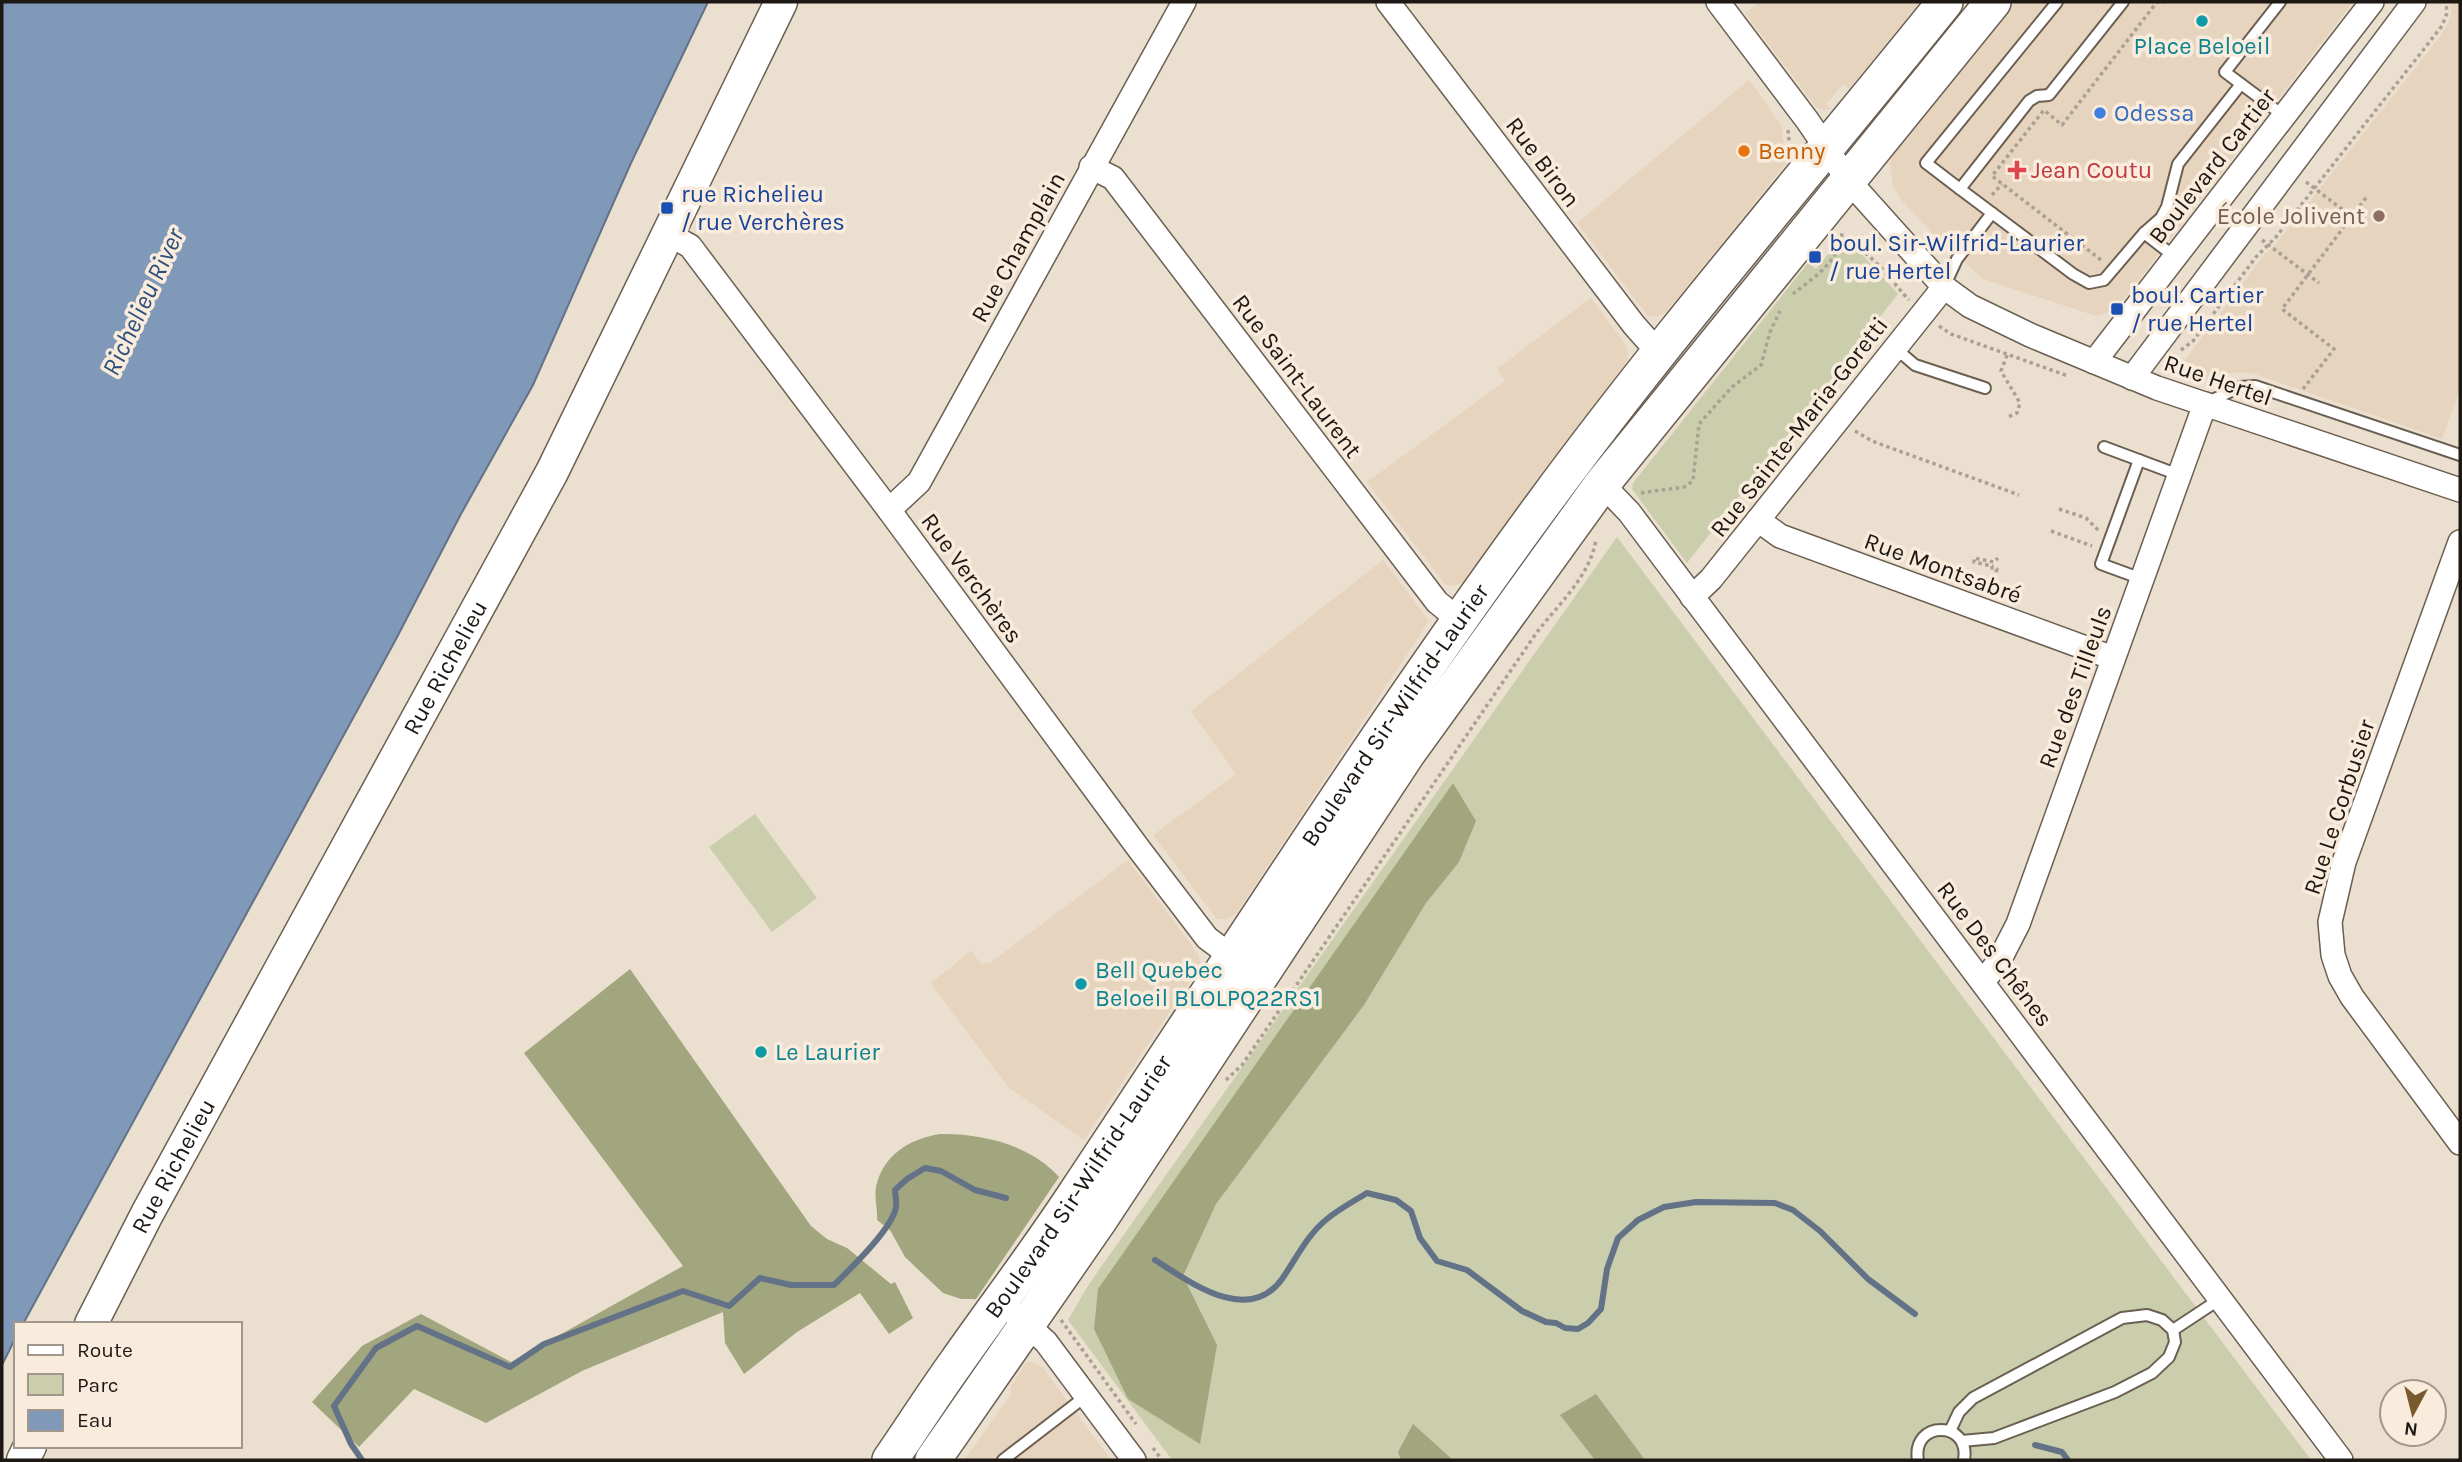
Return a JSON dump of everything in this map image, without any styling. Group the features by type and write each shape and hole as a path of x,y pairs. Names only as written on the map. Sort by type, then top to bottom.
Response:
{"main road":[{"name":"Rue Richelieu","path":"92,1322 147,1214 506,561 552,472 780,2"},
{"name":"Boulevard Sir-Wilfrid-Laurier","path":"933,1460 1076,1194 1231,956 1459,620 1658,352 1945,2"},
{"name":"Boulevard Sir-Wilfrid-Laurier","path":"890,1460 953,1366 1013,1313 1098,1222 1406,754 1618,489 1848,180 1993,2"}],"street":[{"name":"Rue Champlain","path":"889,510 919,482 1184,2"},
{"name":"Rue Biron","path":"1388,2 1634,325 1658,352"},
{"name":"Rue Hertel","path":"1718,2 1807,120 1848,180 1944,287 1970,306 2002,323 2132,378 2460,490"},
{"name":"Boulevard Cartier","path":"2094,362 2372,2"},
{"path":"2132,378 2414,2"},
{"name":"Rue Saint-Laurent","path":"1091,167 1113,178 1437,602 1459,620"},
{"name":"Rue Verchères","path":"668,234 690,246 1207,938 1231,956"},
{"name":"Rue Sainte-Maria-Goretti","path":"1692,597 1711,579 1944,287"},
{"name":"Rue des Tilleuls","path":"1983,982 1999,961 2018,924 2205,404"},
{"name":"Rue Des Chênes","path":"1618,489 1629,512 1692,597 2341,1460"},
{"name":"Rue Montsabré","path":"1758,520 1780,536 2113,658"},
{"name":"Rue Le Corbusier","path":"2459,1140 2352,997 2336,966 2330,933 2333,899 2344,862 2460,542"},
{"path":"1013,1313 1046,1342 1134,1460"}],"lane":[{"path":"2057,2 1926,163 2073,274 2093,283 2104,280 2144,233 2161,218 2168,206 2178,164 2241,84"},
{"path":"1960,189 2029,101 2037,96 2049,96 2123,2"},
{"path":"2280,2 2225,72 2284,116"},
{"path":"1944,287 1957,259 1992,213"},
{"path":"2144,233 2175,257"},
{"path":"1895,348 1915,365 1985,388"},
{"path":"2205,404 2241,387 2255,386 2460,455"},
{"path":"2104,447 2179,475"},
{"path":"2139,460 2101,564 2141,579"},
{"path":"2173,1331 2220,1299"},
{"path":"1950,1431 1959,1412 1973,1398 2122,1318 2147,1315 2162,1320 2173,1331 2175,1342 2169,1357 2152,1373 2115,1392 1994,1438 1962,1441"},
{"path":"1003,1460 1086,1396"},
{"path":"1918,1460 1918,1447 1927,1434 1934,1431 1950,1431 1962,1441 1965,1460"}],"path":[{"path":"2098,257 1992,176 2044,110 2062,125 2153,8 2161,2"},
{"path":"2153,350 2171,355 2190,344 2256,257 2269,245 2442,26 2447,13 2446,2"},
{"path":"2298,177 2364,225"},
{"path":"1993,195 2002,184"},
{"path":"2302,392 2334,349 2282,309 2368,195"},
{"path":"1618,489 1684,486 1693,481 1698,430 1703,418 1732,387 1761,365 1770,332 1780,310 1792,295 1811,281 1834,256 1841,240 1842,229"},
{"path":"2255,234 2319,283"},
{"path":"1841,240 1863,250 1912,305"},
{"path":"1932,320 1951,334 2076,379"},
{"path":"2007,354 2001,370 2020,403 2017,413 2008,418"},
{"path":"1853,429 1872,441 2019,495"},
{"path":"2059,509 2086,518 2099,531"},
{"path":"2051,531 2095,547"},
{"path":"1224,1082 1242,1065 1537,632 1589,565 1596,537"},
{"path":"1993,580 1997,569 1974,562 1974,558 1994,562 1998,558"},
{"path":"1068,1311 1061,1320 1138,1426"},
{"path":"1146,1438 1162,1460"}],"shaded area":[{"path":"1760,2 1920,2 1849,89 1843,84 1826,104 1831,109 1824,110 1816,107 1745,13"},
{"path":"2015,2 2353,2 2124,299 2107,313 2096,316 1983,279 1931,232 1903,202 1893,186 1890,164 1893,151"},
{"name":"École Jolivent","path":"2451,2 2460,2 2460,390 2442,439 2255,374 2240,372 2199,379 2177,371 2263,256 2276,244 2439,38 2448,24"},
{"path":"1749,80 1782,126 1784,148 1790,159 1666,312 1657,317 1648,316 1577,223"},
{"path":"1591,298 1627,347 1628,360 1463,583 1450,586 1444,583 1367,482 1505,381 1497,369"},
{"path":"1383,560 1429,621 1236,914 1227,919 1217,919 1153,835 1236,774 1191,711"},
{"path":"1128,860 1198,954 1201,965 1084,1140 1008,1087 931,983 971,951 981,964 990,963"},
{"path":"1030,1361 1042,1367 1111,1460 964,1460 1010,1396 1011,1386"}],"green space":[{"path":"1845,245 1857,249 1898,294 1687,563 1632,489 1633,483 1808,263 1816,269 1834,247"},
{"path":"1617,537 2311,1460 1172,1460 1068,1320 1089,1284"},
{"path":"1453,783 1476,821 1459,862 1426,903 1364,1005 1216,1204 1183,1276 1217,1345 1200,1444 1128,1399 1094,1329 1098,1289"},
{"path":"755,814 817,898 772,932 709,847"},
{"path":"630,969 811,1226 827,1239 847,1248 891,1284 895,1282 913,1318 889,1334 860,1293 797,1332 744,1374 725,1343 723,1312 582,1371 486,1423 414,1389 359,1447 312,1402 362,1346 421,1314 511,1362 683,1266 524,1053"},
{"path":"940,1134 972,1136 1004,1143 1034,1157 1059,1177 976,1299 961,1299 943,1293 905,1257 890,1230 877,1220 876,1187 879,1176 891,1157 918,1140"},
{"path":"1596,1394 1645,1460 1595,1460 1560,1415"},
{"path":"1413,1424 1453,1460 1401,1460 1398,1452"}],"water":[{"name":"Richelieu River","path":"2,2 708,2 631,163 533,385 24,1322 14,1322 14,1341 2,1365"}],"waterway":[{"path":"362,1460 351,1444 334,1406 376,1348 417,1326 510,1367 544,1344 683,1291 729,1306 760,1278 791,1285 834,1285 887,1226 896,1207 895,1190 925,1168 941,1171 975,1190 1006,1198"},
{"path":"1155,1260 1185,1279 1219,1295 1253,1299 1268,1293 1282,1279 1320,1225 1367,1193 1396,1200 1411,1211 1420,1238 1437,1261 1467,1270 1522,1311 1546,1322 1578,1329 1601,1309 1607,1269 1618,1238 1638,1220 1664,1207 1696,1202 1775,1203 1793,1210 1820,1231 1868,1279 1915,1314"},
{"path":"2035,1445 2062,1452 2068,1460"}],"place":[{"name":"Place Beloeil","path":"2202,21"},
{"name":"Odessa","path":"2100,113"},
{"name":"Benny","path":"1744,151"},
{"name":"Jean Coutu","path":"2017,170"},
{"name":"rue Richelieu / rue Verchères","path":"667,208"},
{"name":"École Jolivent","path":"2379,216"},
{"name":"boul. Sir-Wilfrid-Laurier / rue Hertel","path":"1815,257"},
{"name":"boul. Cartier / rue Hertel","path":"2117,309"},
{"name":"Bell Quebec Beloeil BLOLPQ22RS1","path":"1081,984"},
{"name":"Le Laurier","path":"761,1052"}]}
